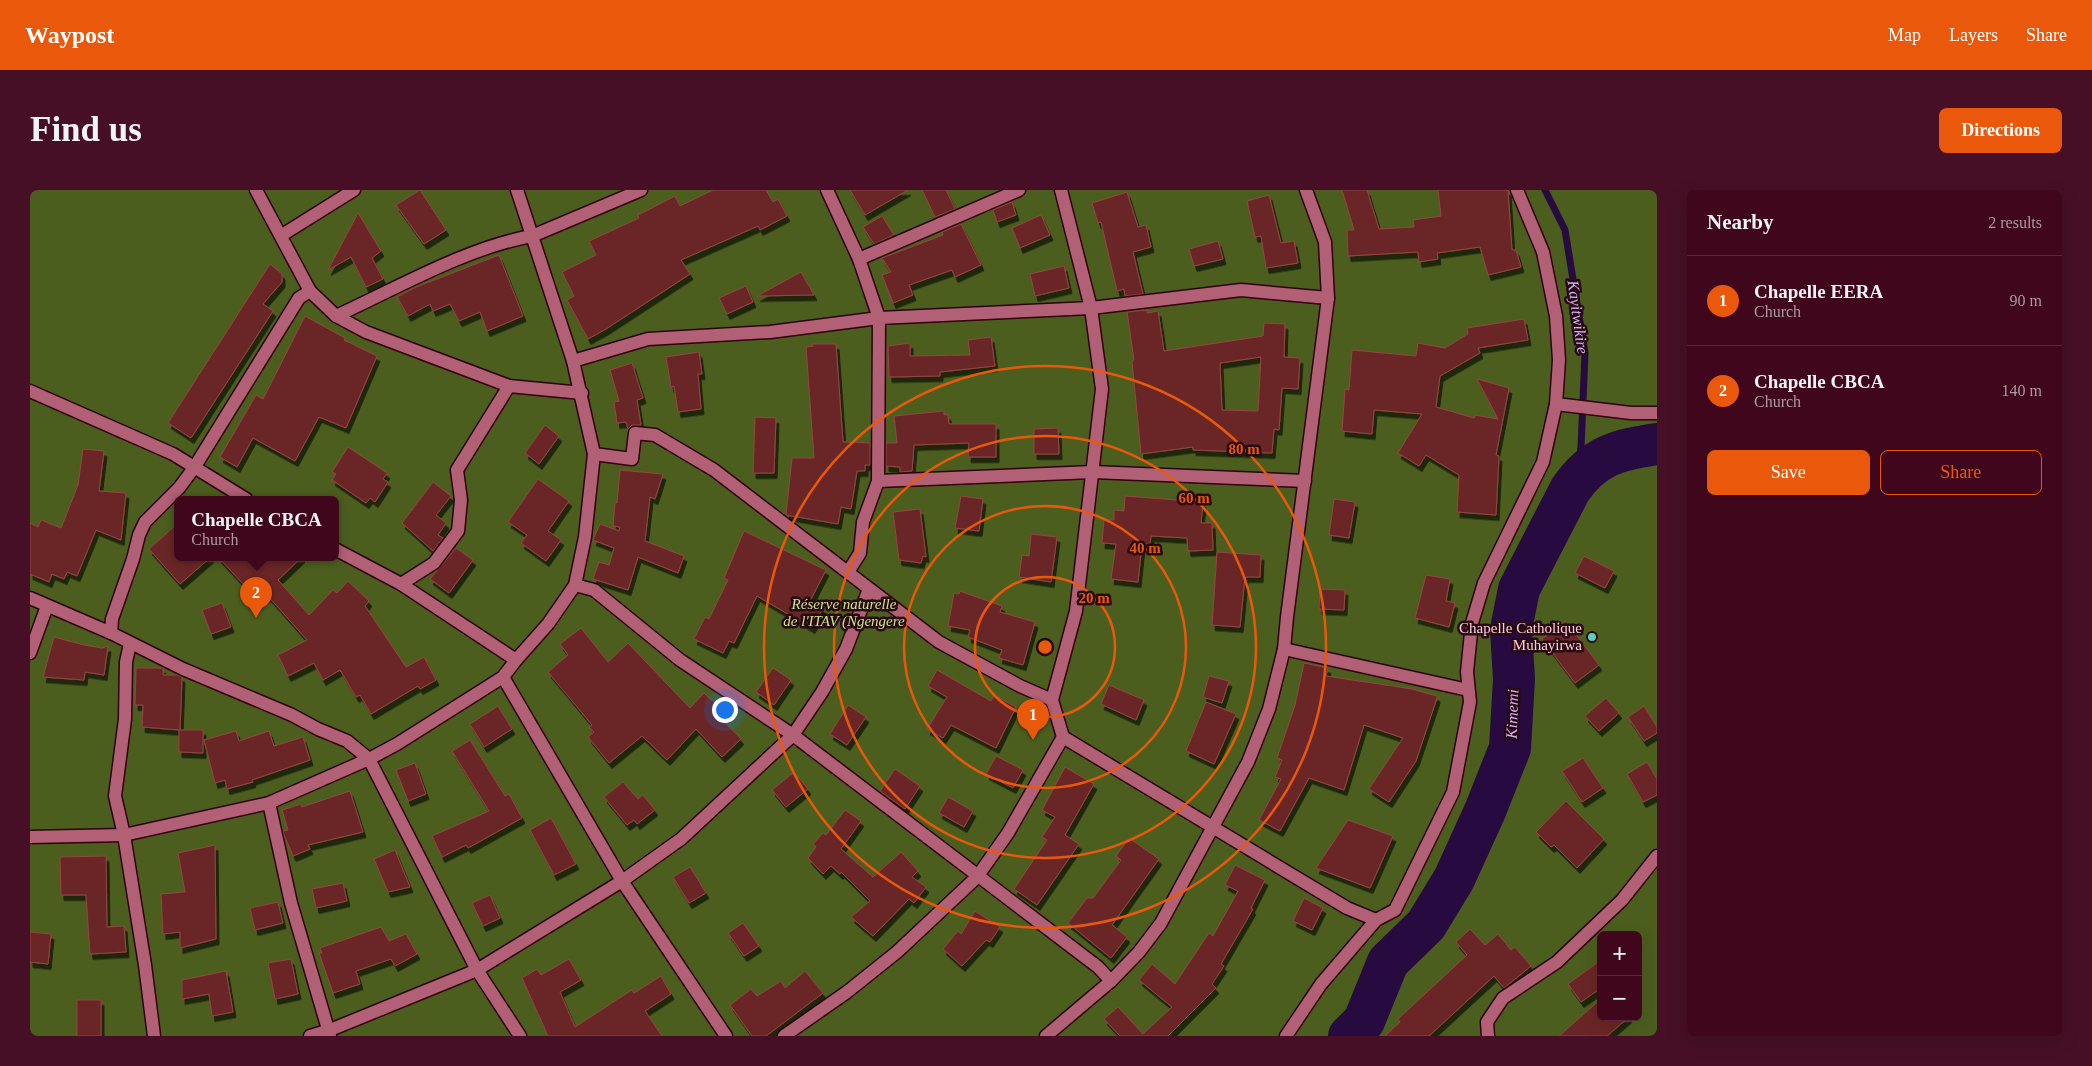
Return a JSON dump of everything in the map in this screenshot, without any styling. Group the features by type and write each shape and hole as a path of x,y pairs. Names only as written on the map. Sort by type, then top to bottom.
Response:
{"street":[{"path":"256,190 282,235 310,291 336,316 366,332 509,386 582,393"},
{"path":"282,235 354,190"},
{"path":"30,837 124,835 269,803 397,744 503,677 548,624 575,585 585,537 594,454 582,393 573,361 517,190"},
{"path":"336,316 451,262 514,239 532,236 641,190"},
{"path":"827,190 858,259 879,318 878,480 864,522 860,553 848,572"},
{"path":"858,259 1020,190"},
{"path":"1061,190 1091,308 1102,389 1076,611 1052,700 1062,737 1347,908 1376,920"},
{"path":"1046,1036 1111,981 1139,952 1161,923 1248,762 1269,709 1284,649 1328,298 1325,242 1306,190"},
{"path":"1286,1036 1321,984 1376,920 1395,910 1453,792 1470,702 1467,672 1472,623 1484,583 1543,462 1556,404 1559,360 1556,316 1544,252 1517,190"},
{"path":"573,361 648,339 770,332 879,318 1091,308 1242,290 1328,298"},
{"path":"111,634 112,619 133,560 138,535 145,522 178,488 194,468 299,298 310,291"},
{"path":"401,584 434,563 458,531 461,500 457,470 509,386"},
{"path":"30,391 173,454 241,496"},
{"path":"1556,404 1631,413 1657,413"},
{"path":"594,454 632,459 635,433 655,435 714,470 939,642 1020,686 1052,700"},
{"path":"878,480 1093,472 1305,481"},
{"path":"339,551 401,584 516,660"},
{"path":"575,585 594,590 680,660 793,734 977,877 1098,967 1111,981"},
{"path":"310,1036 330,1033 477,970 622,881 682,839 793,734 822,692 846,649 869,589"},
{"path":"30,598 183,669 292,715 318,729 347,741 368,759 477,970 520,1036"},
{"path":"30,653 47,606"},
{"path":"130,644 126,662 125,719 115,796 124,835 145,965 154,1036"},
{"path":"1284,649 1468,690"},
{"path":"503,677 622,881 726,1036"},
{"path":"784,1036 847,992 897,952 977,877 1008,833 1062,737"},
{"path":"269,803 291,903 330,1033"},
{"path":"1488,1036 1488,1022 1503,998 1557,962 1622,900 1657,856"}],"green space":[{"name":"Réserve naturelle de l'ITAV (Ngengere","path":"30,190 1657,190 1657,1036 30,1036"}],"building":[{"path":"420,190 446,230 424,244 396,205"},
{"path":"713,190 766,190 773,202 778,199 787,216 760,230 758,226 681,260 690,274 588,339 567,300 574,296 562,272 596,255 589,241 639,218 638,215 675,196 680,206"},
{"path":"850,190 908,190 865,215"},
{"path":"922,190 946,190 955,209 935,217"},
{"path":"1342,190 1367,190 1379,229 1414,227 1413,220 1441,216 1438,190 1508,190 1512,250 1516,250 1521,267 1488,275 1480,247 1437,253 1438,259 1419,262 1418,252 1348,256 1347,230 1354,230"},
{"path":"1127,192 1138,227 1146,225 1151,247 1133,252 1143,294 1125,296 1124,289 1117,291 1101,222 1098,223 1092,203"},
{"path":"1269,195 1281,243 1294,241 1298,263 1266,268 1261,236 1255,237 1247,201"},
{"path":"1012,202 1016,215 997,222 993,210"},
{"path":"358,213 381,251 372,258 383,279 366,287 351,257 328,270"},
{"path":"1041,215 1050,235 1020,248 1012,228"},
{"path":"882,216 894,235 874,244 863,227"},
{"path":"961,224 981,265 955,277 952,270 909,285 913,295 893,303 882,275 891,272 882,258 943,235 942,232"},
{"path":"1218,241 1223,259 1194,266 1189,249"},
{"path":"499,255 523,316 487,331 480,312 459,321 450,304 433,311 430,304 408,316 397,297 416,287"},
{"path":"270,264 282,274 282,282 263,304 273,311 191,438 168,423"},
{"path":"1064,266 1069,288 1035,296 1030,274"},
{"path":"801,272 814,295 757,296"},
{"path":"746,286 753,302 727,314 719,298"},
{"path":"1147,310 1147,313 1158,311 1164,351 1263,336 1264,323 1285,324 1284,357 1300,358 1298,389 1282,388 1279,430 1274,429 1272,453 1193,450 1193,447 1141,454 1132,361 1134,360 1127,312","holes":["1261,357 1258,411 1222,410 1220,363"]},
{"path":"305,316 345,338 344,340 377,356 346,428 319,417 295,461 253,438 237,467 220,457 256,395 263,399"},
{"path":"1524,319 1528,340 1478,348 1480,353 1440,376 1436,407 1474,418 1475,415 1498,419 1477,379 1509,388 1496,455 1499,456 1496,515 1457,512 1459,475 1426,455 1419,466 1398,453 1422,414 1374,410 1372,434 1342,431 1345,389 1349,390 1352,350 1416,356 1418,343 1445,348 1468,334 1467,328"},
{"path":"991,337 995,366 940,372 940,376 889,377 888,346 910,343 910,356 970,355 968,340"},
{"path":"812,344 836,344 843,442 870,443 870,465 865,465 865,471 857,471 851,509 841,507 838,524 786,515 792,458 814,458 806,347 813,346"},
{"path":"699,352 702,374 698,374 701,409 678,412 674,386 671,387 666,357"},
{"path":"632,363 643,398 637,400 641,425 632,425 628,429 626,422 617,423 614,402 619,401 610,370"},
{"path":"944,411 944,415 948,415 949,424 996,424 996,457 968,457 969,443 914,445 912,471 900,472 900,467 886,466 886,443 897,443 894,416"},
{"path":"755,417 776,418 774,473 753,473"},
{"path":"545,425 559,436 539,464 525,453"},
{"path":"1058,428 1059,454 1034,454 1034,429"},
{"path":"348,447 387,473 383,479 388,482 375,502 370,498 366,503 332,480 336,474 332,472"},
{"path":"83,449 104,451 99,491 126,493 121,540 96,530 77,576 67,572 64,579 52,574 49,582 30,574 30,523 38,527 41,520 61,528 78,485"},
{"path":"620,470 663,474 655,499 650,497 645,541 684,556 678,573 638,557 628,590 593,579 599,562 609,565 614,548 593,540 600,524 619,531 620,527 613,526"},
{"path":"538,479 569,501 548,531 561,540 546,561 521,543 527,535 508,522"},
{"path":"433,482 451,496 436,515 446,523 438,535 443,538 433,551 402,523"},
{"path":"961,496 983,499 979,531 955,528"},
{"path":"1125,496 1203,502 1201,523 1212,523 1213,550 1188,551 1187,538 1151,536 1150,544 1142,544 1138,582 1111,579 1116,544 1102,543 1104,519 1114,520 1114,510 1124,511"},
{"path":"1334,499 1355,502 1349,538 1329,535"},
{"path":"920,509 926,557 923,556 921,563 899,560 893,512"},
{"path":"174,527 174,561 206,561 180,584 149,549"},
{"path":"744,531 826,570 810,601 823,608 812,628 757,596 734,643 729,641 723,653 694,639 705,617 709,619 728,580 724,578"},
{"path":"1031,534 1057,537 1051,582 1019,577 1022,555 1029,556"},
{"path":"456,548 473,560 449,593 430,579"},
{"path":"1217,552 1261,555 1260,577 1245,577 1240,627 1212,625"},
{"path":"1584,556 1614,571 1605,588 1575,573"},
{"path":"222,561 298,561 278,580 309,615 333,590 337,593 348,581 369,601 365,606 406,667 424,657 436,680 420,689 418,686 371,714 360,695 356,697 340,670 323,680 314,663 288,676 278,655 307,640 268,596 257,599"},
{"path":"1426,575 1450,579 1446,601 1455,603 1449,627 1415,618"},
{"path":"1320,589 1345,590 1344,610 1319,609"},
{"path":"960,591 1002,606 1000,612 1035,622 1023,665 999,658 1002,650 968,637 970,630 948,626 954,593 959,594"},
{"path":"222,603 231,627 211,634 202,610"},
{"path":"1566,621 1599,665 1575,683 1542,639"},
{"path":"581,628 608,662 628,643 690,708 704,693 718,706 714,711 741,739 722,757 696,729 667,760 642,736 609,763 588,737 594,732 589,727 592,725 548,672 568,655 560,644"},
{"path":"54,637 102,648 108,646 104,675 85,672 84,680 43,677"},
{"path":"1304,663 1328,668 1326,676 1412,689 1437,696 1437,698 1416,761 1389,802 1369,789 1403,738 1364,725 1344,790 1309,778 1280,831 1259,820 1281,779 1275,777 1282,760 1277,758 1295,705"},
{"path":"136,668 163,668 163,675 182,677 180,730 142,727 143,705 135,705"},
{"path":"773,668 791,680 774,705 756,692"},
{"path":"937,670 991,701 994,695 1016,707 996,748 951,725 943,738 927,729 947,697 928,686"},
{"path":"1209,676 1229,681 1222,703 1203,697"},
{"path":"1109,685 1144,700 1136,720 1101,704"},
{"path":"1606,698 1619,713 1599,731 1585,716"},
{"path":"1206,702 1236,714 1214,764 1186,751"},
{"path":"848,705 866,717 847,745 830,734"},
{"path":"498,706 512,729 484,747 470,724"},
{"path":"1644,706 1657,727 1657,733 1644,741 1628,717"},
{"path":"179,730 203,730 203,753 179,752"},
{"path":"236,731 239,741 269,731 274,746 303,737 310,760 252,780 253,782 227,789 225,780 215,783 204,740"},
{"path":"470,740 505,796 509,794 522,818 468,848 466,845 442,857 432,836 489,811 452,751"},
{"path":"996,756 1023,770 1013,788 986,774"},
{"path":"1583,758 1603,788 1582,802 1562,771"},
{"path":"1647,762 1657,779 1657,795 1643,802 1627,774"},
{"path":"415,763 426,794 408,801 396,770"},
{"path":"1065,767 1094,784 1065,835 1079,844 1037,905 1014,889 1047,840 1042,837 1055,817 1042,810"},
{"path":"895,769 920,786 905,809 880,791"},
{"path":"794,772 808,789 786,807 772,790"},
{"path":"623,782 638,799 643,795 655,810 637,824 634,820 627,825 604,797"},
{"path":"350,791 363,832 308,845 310,849 293,856 283,831 288,830 282,810 301,804 302,807"},
{"path":"948,797 973,811 964,827 939,813"},
{"path":"1566,801 1604,839 1577,868 1554,845 1551,847 1536,832"},
{"path":"845,810 861,821 841,849 873,877 901,852 918,871 912,877 926,887 914,903 909,899 873,936 851,917 870,901 841,872 840,874 831,866 823,874 808,858 816,847 813,844 823,833 826,835"},
{"path":"551,818 576,864 554,875 530,830"},
{"path":"1348,820 1393,836 1370,888 1316,868"},
{"path":"1129,838 1159,859 1112,925 1127,937 1111,958 1068,923 1087,898 1093,898 1121,860 1116,856"},
{"path":"215,845 216,939 180,948 180,932 163,934 161,894 185,892 178,853"},
{"path":"395,850 410,887 388,892 374,859"},
{"path":"106,856 107,927 124,926 126,952 90,954 86,895 61,895 60,857"},
{"path":"1235,865 1265,880 1251,908 1253,909 1221,964 1224,966 1212,984 1216,988 1168,1036 1120,1036 1104,1019 1118,1007 1143,1034 1172,1007 1139,980 1152,964 1175,984 1209,933 1213,936 1238,891 1225,885"},
{"path":"690,867 706,893 689,903 673,877"},
{"path":"343,883 347,901 316,908 312,889"},
{"path":"490,895 500,918 483,926 472,903"},
{"path":"1304,898 1323,908 1312,930 1293,921"},
{"path":"278,902 283,923 255,930 250,908"},
{"path":"975,911 1000,927 990,942 986,940 962,966 943,949 958,931 961,934"},
{"path":"743,923 759,946 744,956 728,933"},
{"path":"381,927 389,941 406,934 417,954 395,966 391,959 356,971 360,984 333,993 319,953 322,953 320,948"},
{"path":"1470,929 1485,945 1498,934 1511,950 1515,947 1531,966 1504,988 1494,976 1429,1036 1385,1036 1400,1022 1398,1019 1467,955 1456,942"},
{"path":"30,932 51,934 48,964 30,962"},
{"path":"291,959 298,994 275,999 268,963"},
{"path":"569,959 581,980 560,992 575,1027 632,990 634,993 661,976 671,994 645,1011 662,1036 548,1036 522,978 537,969 541,975"},
{"path":"1597,963 1597,991 1581,1002 1568,984"},
{"path":"226,971 233,1012 212,1016 209,994 182,999 182,980"},
{"path":"805,971 823,993 766,1036 752,1036 730,1005 751,989 757,996 781,981 785,988"},
{"path":"77,1000 101,1000 101,1036 77,1036"},
{"path":"1597,1003 1597,1021 1624,1021 1607,1036 1559,1036"}],"waterway":[{"name":"Kayitwikire","path":"1545,190 1565,230 1585,353 1581,447 1577,479"},
{"name":"Kimemi","path":"1349,1036 1364,1021 1388,962 1426,925 1454,879 1485,811 1510,748 1514,679 1511,629 1519,589 1570,490 1588,469 1608,456 1630,449 1657,444"}],"place":[{"name":"Chapelle CBCA","path":"256,618"},
{"name":"Chapelle Catholique Muhayirwa","path":"1592,637"},
{"name":"Chapelle EERA","path":"1033,740"}]}
